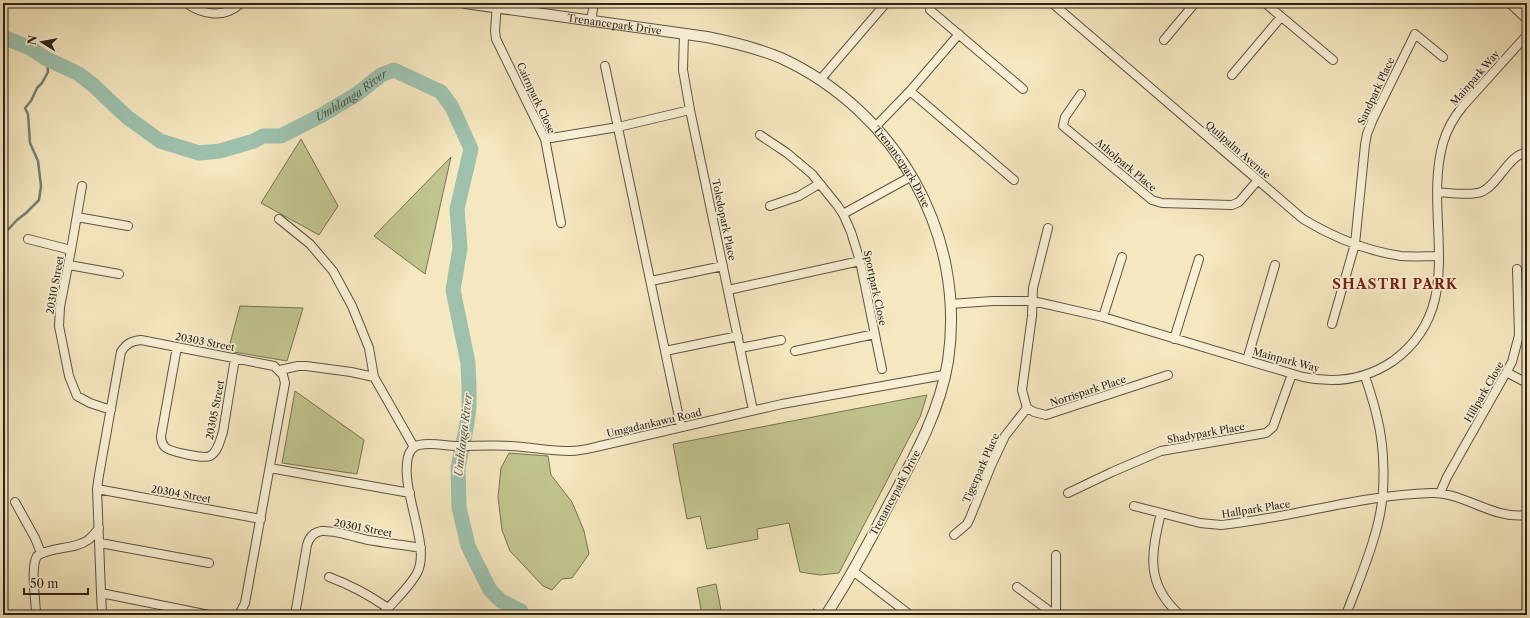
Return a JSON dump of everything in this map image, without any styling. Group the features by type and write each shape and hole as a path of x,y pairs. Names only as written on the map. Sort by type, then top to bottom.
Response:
{"street":[{"path":"186,3 200,11 215,14 228,12 241,3"},
{"name":"Trenancepark Drive","path":"465,3 497,5 591,21 728,41 764,52 793,64 820,80 852,103 876,126 900,157 912,176 930,214 939,240 947,279 950,304 948,361 934,414 924,437 853,571 826,615"},
{"path":"591,21 594,3"},
{"path":"820,80 886,3"},
{"name":"Quilpalm Avenue","path":"1052,3 1303,219 1326,232 1381,252 1402,256 1439,256"},
{"path":"1164,40 1195,3"},
{"path":"1265,3 1333,60"},
{"path":"1512,3 1527,18"},
{"name":"Cairnpark Close","path":"497,5 495,30 496,39 545,139 561,223"},
{"path":"930,10 1023,89"},
{"path":"1232,75 1281,16"},
{"name":"Toledopark Place","path":"684,34 683,70 690,110 753,410"},
{"path":"876,126 910,90 958,34"},
{"name":"Sandpark Place","path":"1356,244 1365,145 1367,134 1373,119 1414,34 1443,57"},
{"name":"Mainpark Way","path":"950,304 993,301 1032,301 1103,317 1303,377 1327,381 1350,380 1365,376 1396,358 1412,344 1423,329 1432,310 1438,288 1439,169 1446,134 1456,114 1527,35"},
{"path":"605,66 681,427"},
{"path":"910,90 1014,180"},
{"name":"Atholpark Place","path":"1082,94 1065,117 1063,126 1152,200 1162,203 1232,205 1239,202 1258,180"},
{"path":"545,139 618,127 690,110"},
{"name":"Sportpark Close","path":"760,135 812,174 843,214 856,244 882,369"},
{"path":"1438,192 1481,192 1487,188 1518,155 1527,153"},
{"path":"843,214 912,176"},
{"path":"770,206 799,196 819,184"},
{"name":"20310 Street","path":"82,186 69,265 60,307 59,326 69,376 77,396 81,399 111,410"},
{"path":"77,217 128,226"},
{"path":"279,219 310,244 333,271 352,306 369,348 374,377 414,447 408,456 406,466 421,548 421,564 416,576 382,615"},
{"path":"1027,408 1022,390 1032,316 1033,288 1048,228"},
{"path":"28,239 71,250"},
{"path":"1332,324 1356,244"},
{"path":"1103,317 1122,256"},
{"path":"1174,339 1199,259"},
{"path":"728,290 860,261"},
{"path":"69,265 119,274"},
{"path":"1247,360 1275,265"},
{"path":"651,281 723,266"},
{"name":"Hillpark Close","path":"1440,493 1447,477 1508,372 1516,350 1519,335 1517,269"},
{"path":"795,351 874,334"},
{"path":"665,351 738,336"},
{"name":"20303 Street","path":"102,615 97,489 98,475 121,352 125,346 141,340 274,366 280,370"},
{"path":"740,348 781,340"},
{"name":"20305 Street","path":"177,347 161,436 162,442 170,451 203,458 212,455 216,450 223,432 235,358"},
{"path":"239,615 245,603 285,383 283,374 280,370 306,366 351,372 374,377"},
{"path":"1508,372 1527,383"},
{"name":"Shadypark Place","path":"1068,493 1161,451 1262,434 1270,431 1276,420 1292,374"},
{"name":"Norrispark Place","path":"1027,408 1034,412 1046,415 1168,375"},
{"name":"Umgadankawu Road","path":"414,447 425,444 454,446 510,446 540,450 572,451 782,404 944,376"},
{"path":"1346,615 1379,522 1382,497 1380,433 1365,376"},
{"name":"Tigerpark Place","path":"954,535 967,524 1005,436 1027,408"},
{"path":"270,468 410,493"},
{"name":"20304 Street","path":"97,489 261,519"},
{"name":"Hallpark Place","path":"1134,506 1200,523 1221,525 1382,497 1440,493 1456,497 1503,514 1514,516 1527,515"},
{"path":"15,502 35,538 41,553"},
{"path":"1162,513 1154,541 1152,564 1155,577 1171,607 1180,615"},
{"path":"36,615 34,586 35,560 37,556 51,549 72,546 88,540 99,528"},
{"name":"20301 Street","path":"295,615 307,545 309,539 314,534 322,531 331,532 383,543 421,548"},
{"path":"100,543 209,563"},
{"path":"1055,615 1056,555"},
{"path":"853,571 910,615"},
{"path":"329,577 351,585 371,596 388,608"},
{"path":"1017,587 1055,615"},
{"path":"101,593 209,615"}],"green space":[{"path":"301,139 338,206 319,235 261,203"},
{"path":"451,157 425,274 374,236"},
{"path":"240,306 303,308 287,361 228,351"},
{"path":"295,391 364,440 357,474 282,463"},
{"path":"927,395 920,417 839,573 820,575 800,572 789,523 757,529 758,539 707,549 700,516 687,519 673,444"},
{"path":"509,453 548,456 551,475 572,502 584,531 589,554 572,578 562,579 552,590 543,586 510,551 502,530 498,497 501,468"},
{"path":"716,584 722,615 702,615 697,588"}],"waterway":[{"name":"Umhlanga River","path":"3,37 30,48 47,59 79,74 127,117 160,141 199,153 220,151 254,141 263,136 281,136 322,115 357,94 381,75 394,70 441,92 452,107 471,149 457,209 460,248 453,290 468,363 469,387 469,408 458,468 459,507 468,546 490,590 501,601 521,611 523,615"},
{"path":"3,235 39,200 41,186 38,161 30,143 28,114 25,108 31,101 37,88 42,83 48,72 47,59"},
{"path":"808,615 814,610"}],"district":[{"name":"SHASTRI PARK","path":"1395,284"}]}
